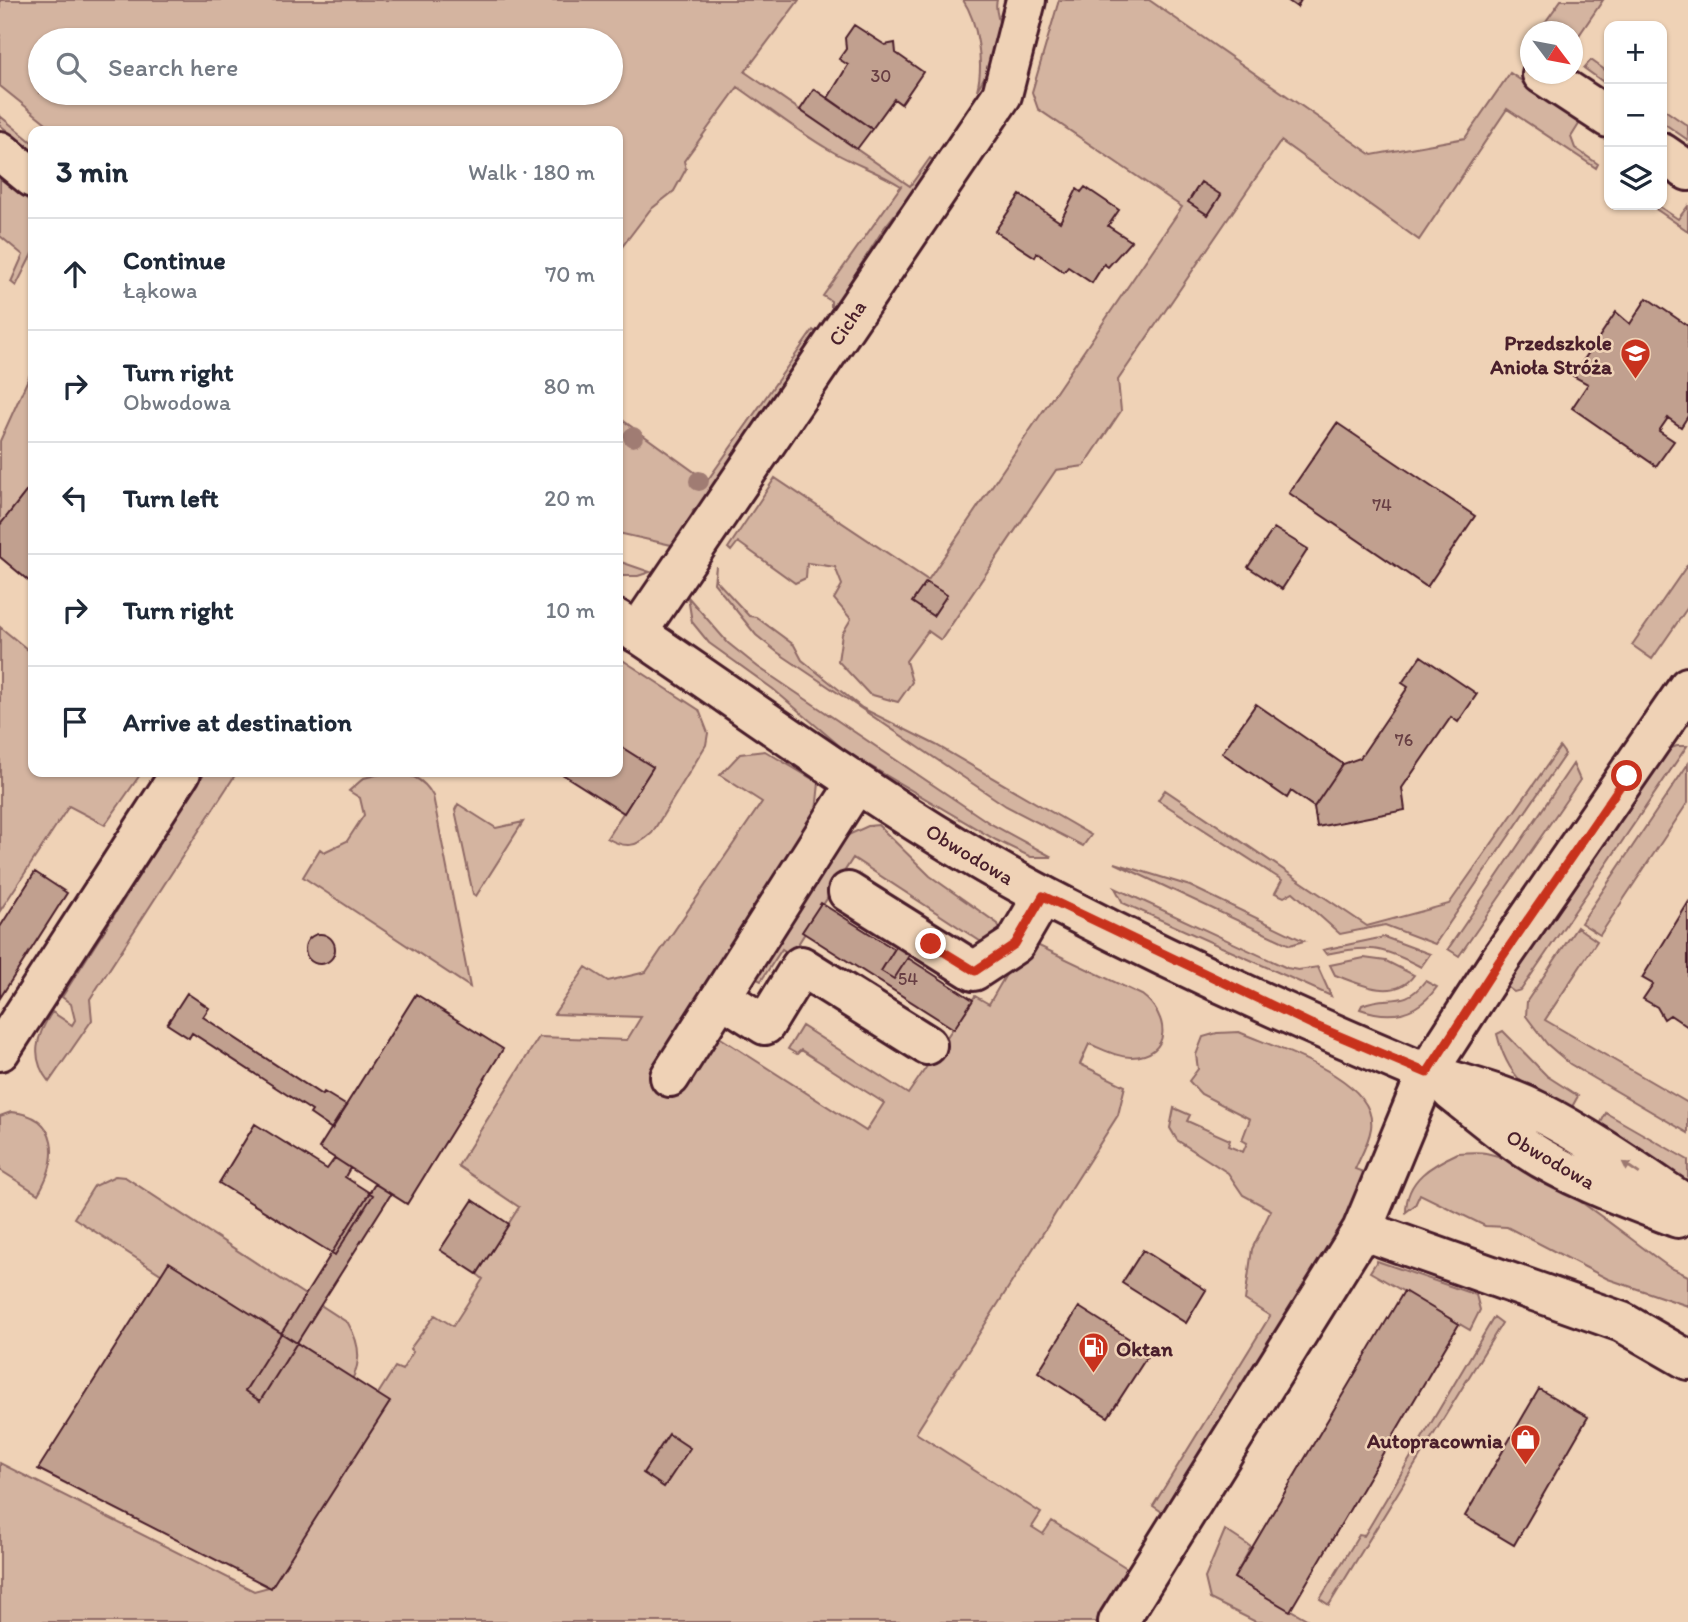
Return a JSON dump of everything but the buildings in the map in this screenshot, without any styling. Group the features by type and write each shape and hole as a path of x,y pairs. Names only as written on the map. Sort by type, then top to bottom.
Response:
{"main road":[{"name":"Cicha","path":"627,626 1002,95 1026,0"},
{"path":"1558,84 1604,115"},
{"path":"0,151 28,174"},
{"path":"1667,156 1688,171"},
{"name":"Obwodowa","path":"627,626 856,784 1000,873 1311,1024 1427,1073 1535,1109 1602,1148 1688,1206"},
{"path":"1118,1622 1362,1230 1427,1073 1500,960 1688,687"},
{"path":"0,1051 178,777"},
{"path":"670,1077 856,784"},
{"path":"848,892 975,971 1015,944 1043,896"},
{"path":"720,997 765,1025 802,966 927,1045"},
{"name":"Obwodowa","path":"1427,1073 1536,1154 1591,1184 1688,1222"},
{"path":"1362,1230 1622,1322 1688,1360"}],"shaded area":[{"path":"0,0 799,0 745,72 910,186 930,158 936,162 884,228 835,306 831,306 831,301 823,296 901,186 816,142 738,87 684,161 686,169 674,191 650,210 623,245 623,126 50,126 0,86"},
{"path":"963,0 997,0 999,43 977,90 980,56 973,20"},
{"path":"1059,0 1149,0 1372,155 1465,138 1510,73 1520,80 1520,84 1526,84 1581,121 1571,137 1575,148 1598,164 1596,168 1507,109 1419,240 1281,141 1118,380 1121,411 1084,466 1056,470 941,640 928,631 906,661 912,682 898,702 869,694 838,661 842,634 851,619 834,599 842,585 835,567 807,563 806,578 795,583 738,542 731,551 728,548 775,478 928,580 1182,207 1038,109 1032,92"},
{"path":"1561,0 1603,0 1583,29 1583,21 1546,21"},
{"path":"1591,60 1604,69 1604,82 1584,68"},
{"path":"1667,111 1688,126 1688,140 1667,125"},
{"path":"0,116 28,139 28,148 0,125"},
{"path":"0,178 28,200 28,262 16,286 11,282 23,255 0,236"},
{"path":"1688,206 1688,231 1657,210 1664,210 1678,219"},
{"path":"813,330 818,333 704,503 693,510 692,520 676,546 623,534 623,421 707,481"},
{"path":"28,379 28,489 0,525 0,441"},
{"path":"623,563 650,572 638,576 623,576"},
{"path":"1688,564 1688,607 1652,659 1632,645"},
{"path":"716,566 715,579 749,616 756,617 794,645 802,660 862,708 936,745 1091,835 1083,846 1006,806 777,652 756,635 714,583"},
{"path":"688,597 728,643 758,667 991,824 1052,857 1031,857 996,840 848,753 773,689 709,643 692,622"},
{"path":"0,627 28,650 28,777 139,777 105,825 69,806 0,911"},
{"path":"623,660 699,710 708,733 706,745 652,833 631,845 620,844 607,838 653,767 623,748"},
{"path":"1687,746 1521,990 1514,992 1506,986 1665,750"},
{"path":"1560,747 1565,754 1435,944 1385,925 1340,934 1293,892 1284,897 1275,893 1282,880 1158,800 1165,790 1367,926 1449,904"},
{"path":"765,751 819,783 815,821 716,1035 866,1131 884,1103 801,1050 797,1054 788,1049 802,1026 908,1094 975,996 989,1004 1022,947 1037,945 1142,995 1158,1013 1162,1033 1160,1042 1154,1050 1145,1055 1120,1056 1089,1044 1080,1064 1125,1086 1118,1115 916,1433 1041,1513 1032,1527 1043,1534 1052,1521 1130,1570 1097,1622 0,1622 0,1463 254,1591 269,1587 368,1431 369,1408 395,1367 402,1370 413,1352 410,1349 435,1315 453,1326 483,1279 477,1274 519,1207 458,1166 539,1037 627,1040 641,1017 554,1014 586,967 608,981 646,972 762,802 720,775 740,754"},
{"path":"1573,764 1580,780 1459,956 1448,949"},
{"path":"1688,764 1688,802 1600,935 1581,923"},
{"path":"202,777 234,777 90,999 92,1020 49,1082 39,1064 37,1047 42,1030 52,1012 72,1025 75,1020 71,1004 62,997"},
{"path":"414,777 425,784 433,796 470,987 303,877 320,849 324,852 347,841 364,815 360,798 349,791 364,778"},
{"path":"458,804 496,828 523,822 476,896 473,894 455,810"},
{"path":"878,825 930,876 998,924 1001,933 986,945 853,858 791,955 782,949 761,981 753,977 846,836 868,826"},
{"path":"1115,863 1190,886 1304,941 1290,945"},
{"path":"1115,888 1287,968 1298,970 1318,967 1331,996 1123,903"},
{"path":"1577,927 1597,941 1545,1020 1688,1103 1688,1133 1570,1064 1547,1044 1526,1016 1527,1001"},
{"path":"1384,937 1430,954 1421,967 1375,949 1353,949 1326,954 1323,950"},
{"path":"1364,958 1386,961 1414,975 1397,988 1377,988 1335,975 1330,965"},
{"path":"1425,981 1437,987 1430,996 1412,1009 1382,1014 1360,1009 1362,1005 1372,1002 1410,995"},
{"path":"1503,1031 1547,1076 1578,1096 1568,1114 1532,1091 1514,1073 1507,1063 1497,1034"},
{"path":"1239,1032 1321,1067 1358,1094 1369,1110 1371,1128 1355,1169 1366,1173 1341,1235 1167,1515 1153,1506 1270,1316 1245,1300 1252,1249 1271,1210 1243,1195 1228,1173 1177,1140 1170,1128 1174,1108 1190,1115 1187,1121 1230,1140 1228,1146 1243,1152 1247,1143 1242,1140 1250,1119 1201,1094 1189,1081 1198,1069 1196,1055 1203,1037"},
{"path":"11,1112 27,1115 39,1122 47,1130 51,1141 50,1167 38,1194 0,1170 0,1116"},
{"path":"1606,1113 1688,1160 1688,1182 1597,1130"},
{"path":"1483,1152 1508,1160 1556,1185 1669,1267 1688,1276 1688,1306 1608,1279 1507,1227 1485,1226 1420,1194 1415,1205 1406,1212 1410,1191 1422,1175 1458,1153"},
{"path":"115,1176 125,1177 348,1323 356,1341 358,1358 354,1375 345,1393 74,1218 94,1186"},
{"path":"1377,1261 1476,1295 1480,1310 1470,1330 1370,1272"},
{"path":"1494,1317 1502,1323 1329,1605 1320,1599 1359,1535 1364,1536"},
{"path":"1225,1530 1251,1547 1234,1578 1312,1622 1256,1622 1210,1599 1205,1578"}],"place":[{"name":"Przedszkole Anioła Stróża","path":"1635,381"},
{"name":"Oktan","path":"1093,1375"},
{"name":"Autopracownia","path":"1526,1467"}],"route":[{"path":"931,944 975,971 1015,944 1043,896 1311,1024 1427,1073 1500,960 1627,776"}]}
